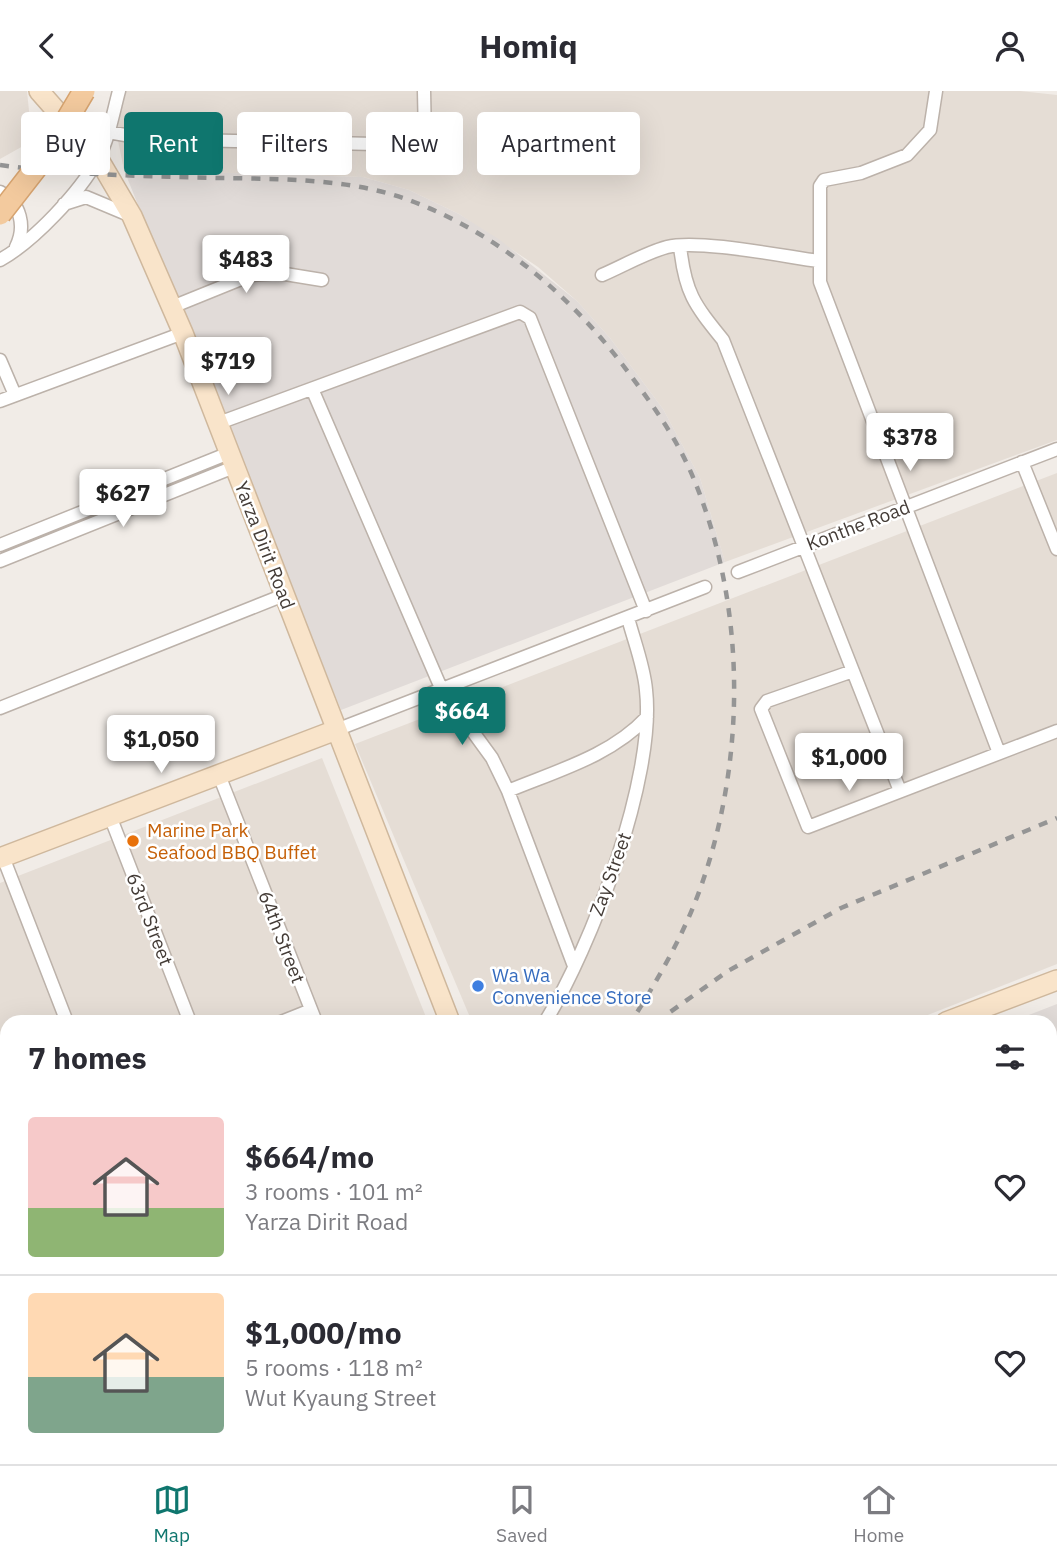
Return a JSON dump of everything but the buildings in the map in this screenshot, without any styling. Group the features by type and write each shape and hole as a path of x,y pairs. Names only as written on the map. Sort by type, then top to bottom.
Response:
{"main road":[{"name":"Yarza Dirit Road","path":"39,91 57,112"},
{"path":"0,214 46,155 84,91"},
{"name":"Yarza Dirit Road","path":"110,175 132,216 183,333 216,424 447,1015"},
{"path":"1,858 336,730"},
{"path":"964,1015 1057,980"},
{"path":"979,1015 1057,985"}],"street":[{"path":"110,125 119,91"},
{"path":"110,132 148,139 419,145 425,139 424,91"},
{"path":"936,91 930,130 907,155 862,173 824,180 820,186 818,261 820,282 999,753"},
{"path":"0,260 13,253 64,204 85,175"},
{"path":"0,192 12,200 22,225 20,239 13,253"},
{"path":"64,204 86,197 132,216"},
{"path":"602,275 667,247 680,246 730,249 818,261"},
{"path":"680,246 684,281 696,306 723,340 900,791"},
{"path":"172,307 251,275 279,273 321,280"},
{"path":"216,424 313,391 520,312 530,318 646,611"},
{"path":"0,401 183,333"},
{"path":"0,360 15,395"},
{"path":"313,391 441,688 492,758 508,791 574,966"},
{"name":"Konthe Road","path":"738,572 1057,449"},
{"path":"0,545 232,460"},
{"path":"0,561 232,460"},
{"path":"1022,462 1057,549"},
{"path":"55,523 62,536"},
{"path":"336,730 705,587"},
{"path":"0,708 284,595"},
{"name":"Zay Street","path":"549,1015 574,966 629,821 647,717 646,689 628,618"},
{"path":"853,671 762,704 761,709 808,827 1057,730"},
{"path":"508,791 600,753 631,735 647,717"},
{"name":"64th Street","path":"219,775 313,1015"},
{"name":"63rd Street","path":"110,816 187,1015"},
{"path":"1,858 64,1015"}],"shaded area":[{"path":"0,91 27,91 29,112 21,112 21,147 0,159"},
{"path":"123,91 1020,91 1057,95 1057,440 725,562 700,478 663,409 610,338 577,301 538,267 459,214 409,190 363,177 295,175 352,175 352,112 237,112 237,173 223,173 223,112 124,112 124,170 116,131"},
{"path":"223,173 363,177 409,190 459,214 500,240 577,301 610,338 663,409 700,478 725,562 341,710 126,175"},
{"path":"1057,473 1057,964 928,1015 469,1015 355,744"},
{"path":"322,758 425,1015 0,1015 0,883"},
{"path":"1057,1004 1057,1015 1029,1015"}],"railway":[{"path":"0,165 108,175 314,181 362,187 409,200 471,229 527,267 578,313 632,378 663,421 680,451 695,482 712,531 732,634 734,687 726,792 714,843 685,926 635,1015"},
{"path":"666,1015 728,971 841,908 1057,818"}],"place":[{"name":"Marine Park Seafood BBQ Buffet","path":"133,841"},
{"name":"Wa Wa Convenience Store","path":"478,986"}]}
